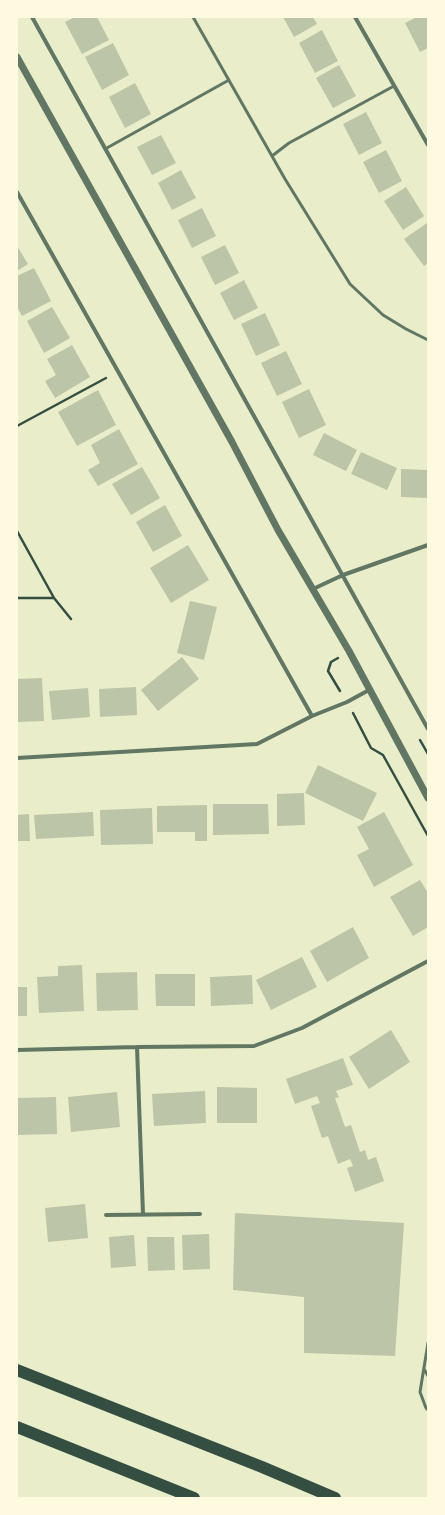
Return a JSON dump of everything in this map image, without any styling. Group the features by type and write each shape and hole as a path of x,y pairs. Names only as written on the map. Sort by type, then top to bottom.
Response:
{"highway":[{"path":"17,1370 262,1467 336,1498"},
{"path":"17,1427 194,1498"}],"street":[{"path":"32,17 428,729"},
{"path":"355,17 428,145"},
{"path":"17,57 232,442 278,530 349,651 428,798"},
{"path":"17,192 312,716"},
{"path":"313,589 343,575 428,545"},
{"path":"17,758 257,744 312,716 346,702 369,690"},
{"path":"17,1050 254,1046 302,1028 428,961"},
{"path":"137,1047 143,1214"},
{"path":"106,1215 200,1214"}],"lane":[{"path":"193,17 272,156 350,284 383,315 428,340"},
{"path":"105,149 229,80"},
{"path":"272,156 289,143 394,86"},
{"path":"428,1343 420,1392 428,1410"},
{"path":"424,1369 428,1376"}],"path":[{"path":"17,426 117,372"},
{"path":"17,531 54,598 71,619"},
{"path":"17,598 54,598"},
{"path":"331,662 328,671 338,688"},
{"path":"352,712 371,748 382,755 428,836"}],"building":[{"path":"75,17 97,17 109,40 82,54 65,22"},
{"path":"283,17 313,17 317,24 294,37"},
{"path":"417,17 428,17 428,48 420,52 405,23"},
{"path":"322,30 338,61 315,73 299,43"},
{"path":"113,43 129,75 102,90 85,57"},
{"path":"339,65 356,96 333,108 316,78"},
{"path":"135,83 151,114 125,128 109,97"},
{"path":"366,112 382,143 359,155 343,124"},
{"path":"161,135 176,163 152,175 137,147"},
{"path":"386,150 402,181 379,193 363,162"},
{"path":"181,170 196,198 172,210 158,183"},
{"path":"406,187 424,216 403,230 384,201"},
{"path":"202,208 216,236 192,248 178,220"},
{"path":"427,223 428,263 424,266 404,239"},
{"path":"225,245 239,273 215,285 201,257"},
{"path":"17,246 28,264 17,271"},
{"path":"34,268 51,301 22,316 17,307 17,276"},
{"path":"244,280 258,308 234,320 220,293"},
{"path":"52,307 70,338 44,353 27,321"},
{"path":"265,313 280,345 256,356 241,324"},
{"path":"72,345 90,377 55,398 45,381 56,375 47,359"},
{"path":"286,351 302,384 277,396 261,363"},
{"path":"309,389 326,425 299,438 282,402"},
{"path":"98,390 116,425 77,446 58,412"},
{"path":"119,429 138,464 98,486 88,470 100,463 91,445"},
{"path":"324,433 357,450 346,471 313,455"},
{"path":"361,452 397,468 387,490 351,474"},
{"path":"142,467 160,498 131,515 112,484"},
{"path":"401,469 428,470 428,498 401,497"},
{"path":"165,505 182,536 153,552 136,522"},
{"path":"188,545 209,580 171,603 150,568"},
{"path":"190,601 217,607 204,660 177,653"},
{"path":"182,657 199,679 158,711 141,690"},
{"path":"42,678 44,721 17,722 17,679"},
{"path":"136,687 137,715 100,717 99,689"},
{"path":"88,688 90,717 52,720 49,691"},
{"path":"318,765 377,793 363,821 305,793"},
{"path":"304,793 305,825 277,826 277,794"},
{"path":"213,804 268,804 269,834 213,835"},
{"path":"207,805 207,841 195,841 195,832 157,832 157,806"},
{"path":"152,808 153,844 101,845 100,810"},
{"path":"93,812 94,836 36,839 34,815"},
{"path":"384,812 413,865 374,887 357,855 369,849 357,827"},
{"path":"29,814 30,841 17,841 17,815"},
{"path":"420,880 428,893 428,927 413,936 390,897"},
{"path":"353,927 369,958 327,982 310,951"},
{"path":"302,957 317,987 271,1010 256,980"},
{"path":"82,965 84,1011 39,1013 37,977 58,976 58,966"},
{"path":"137,972 138,1010 97,1011 96,973"},
{"path":"155,974 195,974 195,1006 156,1006"},
{"path":"252,975 253,1004 211,1006 210,977"},
{"path":"17,987 27,987 27,1016 17,1016"},
{"path":"391,1030 410,1062 369,1089 349,1057"},
{"path":"343,1058 353,1085 336,1091 339,1097 335,1098 345,1127 351,1125 360,1152 365,1150 368,1160 376,1157 384,1181 355,1192 347,1168 353,1166 350,1159 338,1164 328,1136 322,1138 311,1106 320,1103 317,1096 295,1104 286,1079"},
{"path":"217,1087 257,1088 257,1123 217,1123"},
{"path":"205,1091 206,1123 154,1126 152,1094"},
{"path":"117,1092 120,1127 71,1132 68,1097"},
{"path":"56,1097 57,1134 17,1135 17,1098"},
{"path":"85,1204 88,1238 48,1242 45,1208"},
{"path":"235,1213 404,1223 395,1356 304,1353 304,1297 233,1290"},
{"path":"209,1234 210,1269 183,1270 182,1235"},
{"path":"134,1235 136,1266 111,1268 109,1237"},
{"path":"147,1237 174,1237 175,1270 148,1271"}]}
